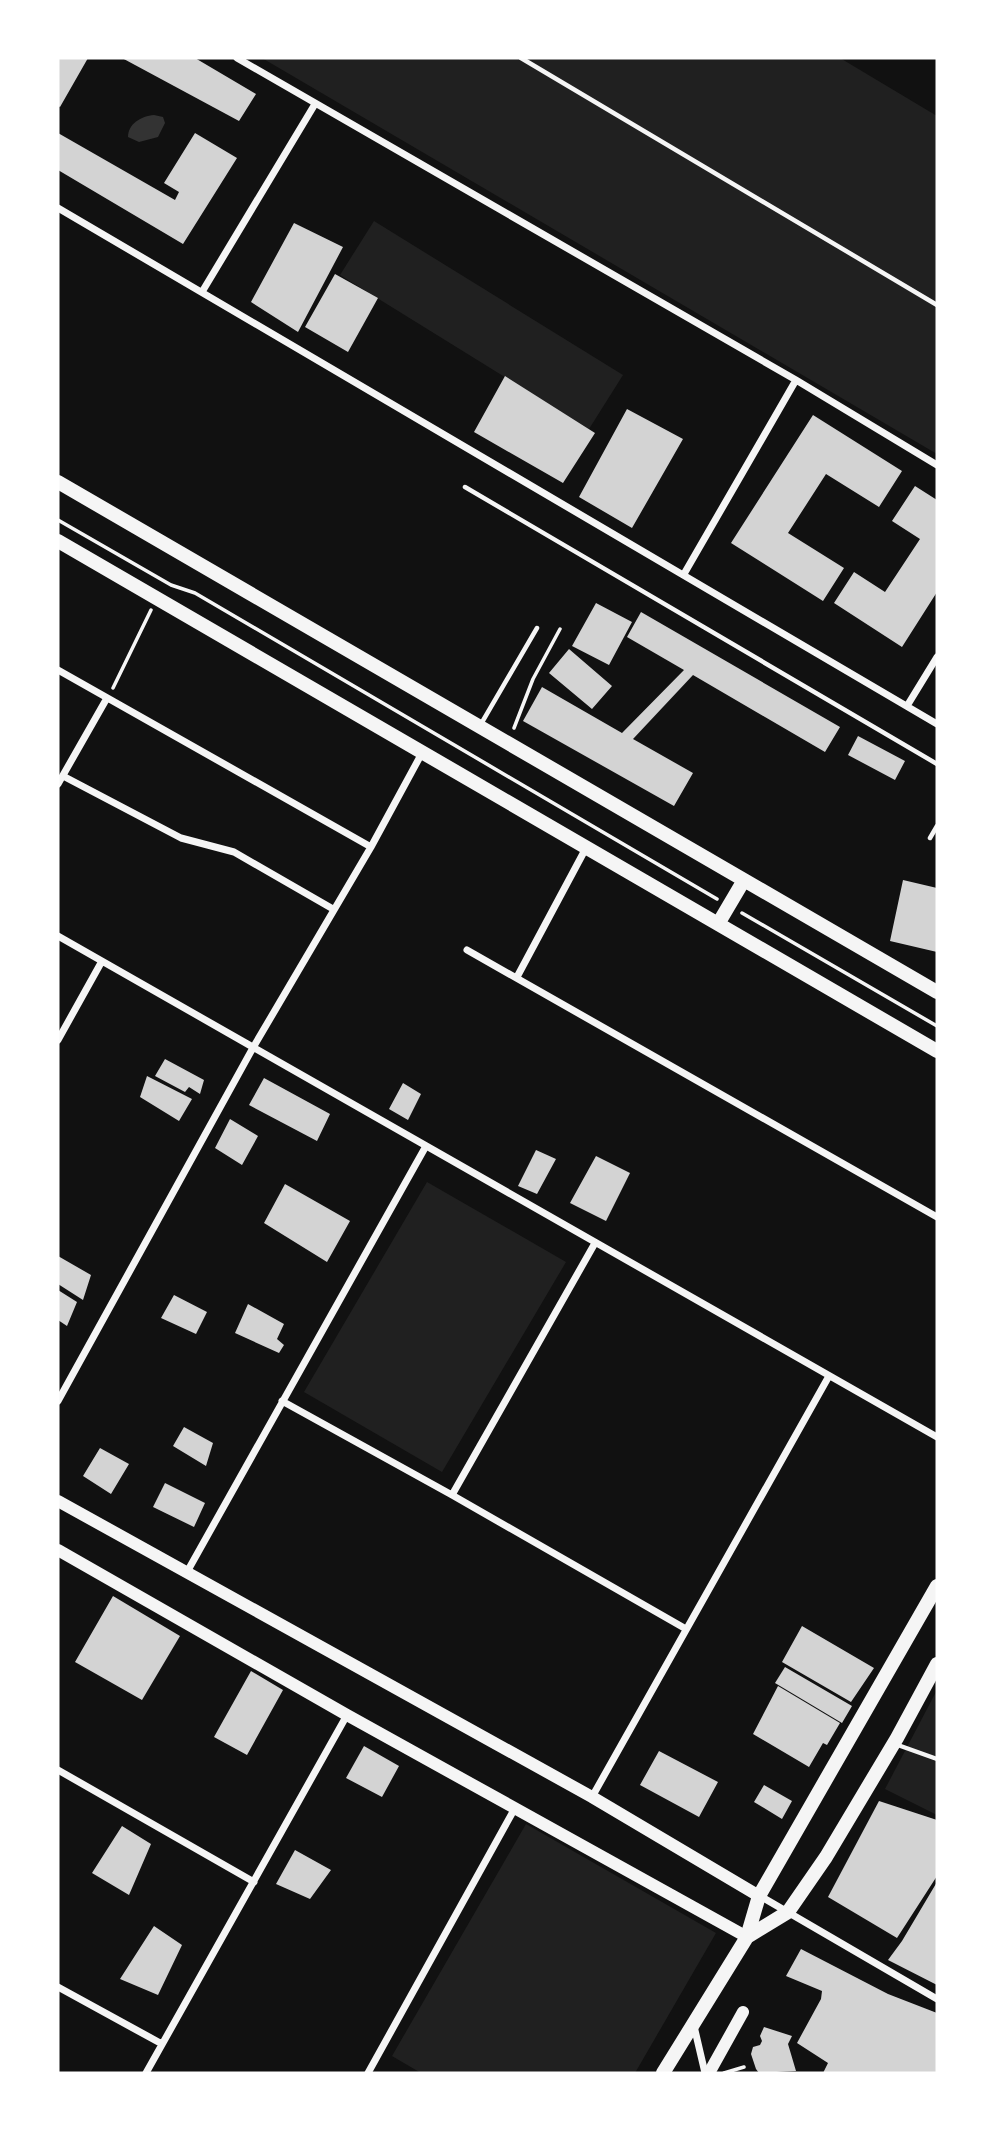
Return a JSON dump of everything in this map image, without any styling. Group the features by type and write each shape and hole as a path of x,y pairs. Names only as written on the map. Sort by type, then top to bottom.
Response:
{"main road":[{"path":"58,482 937,992"},
{"path":"58,541 937,1051"},
{"path":"718,923 744,880"},
{"path":"663,2073 747,1937 759,1896 937,1586"},
{"path":"747,1937 788,1912 826,1857 894,1743 937,1664"}],"street":[{"path":"237,58 796,380 937,465"},
{"path":"202,292 315,104"},
{"path":"58,208 937,724"},
{"path":"684,575 796,380"},
{"path":"907,706 937,657"},
{"path":"58,670 372,847"},
{"path":"58,785 107,698"},
{"path":"58,1401 254,1046 372,847 422,752"},
{"path":"63,776 181,838 234,852 333,909"},
{"path":"517,977 586,847"},
{"path":"58,936 937,1437"},
{"path":"467,950 937,1217"},
{"path":"58,1040 102,961"},
{"path":"187,1572 426,1146"},
{"path":"452,1495 595,1243"},
{"path":"592,1797 829,1376"},
{"path":"282,1401 686,1629"},
{"path":"58,1501 592,1797 937,1999"},
{"path":"58,1550 347,1715 747,1937"},
{"path":"146,2073 347,1715"},
{"path":"58,1770 254,1882"},
{"path":"370,2073 515,1807"},
{"path":"58,1987 162,2045"},
{"path":"707,2073 743,2012"},
{"path":"693,2024 707,2073"}],"lane":[{"path":"521,58 937,305"},
{"path":"464,487 937,764"},
{"path":"479,727 537,628"},
{"path":"930,838 937,826"},
{"path":"894,1743 937,1759"}],"path":[{"path":"58,520 171,584 195,593 937,1026"},
{"path":"107,698 157,599"},
{"path":"506,742 516,724 533,679 560,629"},
{"path":"722,2073 744,2067"}],"shaded area":[{"path":"262,58 840,58 937,116 937,454"},
{"path":"154,115 163,117 165,123 158,137 139,142 128,137 130,128 136,122"},
{"path":"374,221 623,375 589,429 340,275"},
{"path":"427,1182 566,1262 442,1472 304,1392"},
{"path":"937,1690 937,1815 885,1789"},
{"path":"526,1824 716,1933 635,2073 421,2073 392,2056"}],"building":[{"path":"58,58 88,58 60,107 58,106"},
{"path":"122,58 195,58 256,94 239,121"},
{"path":"58,133 175,200 179,192 164,183 195,133 237,158 183,244 58,170"},
{"path":"294,223 343,247 298,332 251,302"},
{"path":"335,274 378,298 348,352 305,327"},
{"path":"505,376 595,433 563,483 474,432"},
{"path":"627,409 683,439 632,528 579,497"},
{"path":"813,415 902,471 879,507 826,474 788,533 844,568 823,601 731,543"},
{"path":"915,486 937,500 937,592 902,647 834,603 854,572 885,592 920,539 892,521"},
{"path":"596,603 632,622 609,665 572,646"},
{"path":"641,612 840,727 825,752 693,675 633,739 693,773 674,806 523,721 542,687 622,733 684,670 627,637"},
{"path":"569,649 612,686 592,709 549,673"},
{"path":"858,736 905,761 895,780 848,755"},
{"path":"903,880 937,888 937,952 890,941"},
{"path":"165,1059 204,1080 200,1094 189,1087 185,1092 155,1076"},
{"path":"147,1076 192,1099 179,1121 140,1097"},
{"path":"264,1078 330,1114 317,1141 249,1105"},
{"path":"403,1083 421,1094 408,1120 389,1109"},
{"path":"230,1119 258,1136 242,1165 215,1148"},
{"path":"536,1150 556,1159 537,1194 518,1186"},
{"path":"596,1156 630,1173 606,1221 570,1203"},
{"path":"285,1184 350,1221 327,1262 264,1223"},
{"path":"58,1256 91,1275 83,1300 58,1284"},
{"path":"58,1290 77,1302 67,1326 58,1320"},
{"path":"174,1295 207,1312 196,1334 161,1318"},
{"path":"248,1304 284,1324 277,1339 284,1345 279,1353 235,1333"},
{"path":"184,1427 213,1443 206,1466 173,1446"},
{"path":"100,1448 129,1464 111,1494 83,1476"},
{"path":"165,1483 205,1503 194,1527 153,1507"},
{"path":"113,1596 180,1636 142,1700 75,1662"},
{"path":"802,1626 874,1668 851,1702 782,1662"},
{"path":"785,1667 852,1706 842,1723 775,1683"},
{"path":"251,1671 283,1690 247,1755 214,1737"},
{"path":"778,1686 840,1723 827,1745 823,1743 809,1767 753,1734"},
{"path":"364,1746 399,1766 382,1797 346,1778"},
{"path":"659,1751 718,1782 699,1817 640,1785"},
{"path":"764,1785 792,1801 782,1819 754,1802"},
{"path":"879,1801 937,1820 937,1876 897,1938 828,1897"},
{"path":"122,1826 151,1844 129,1895 92,1873"},
{"path":"295,1850 331,1870 310,1899 276,1884"},
{"path":"937,1882 937,1985 888,1960"},
{"path":"154,1926 182,1945 158,1995 120,1979"},
{"path":"801,1949 888,1994 937,2013 937,2073 823,2073 828,2063 797,2043 821,1999 822,1991 786,1976"},
{"path":"764,2027 792,2036 788,2044 796,2071 759,2073 756,2069 751,2054 753,2047 760,2045 762,2041 760,2036"}]}
